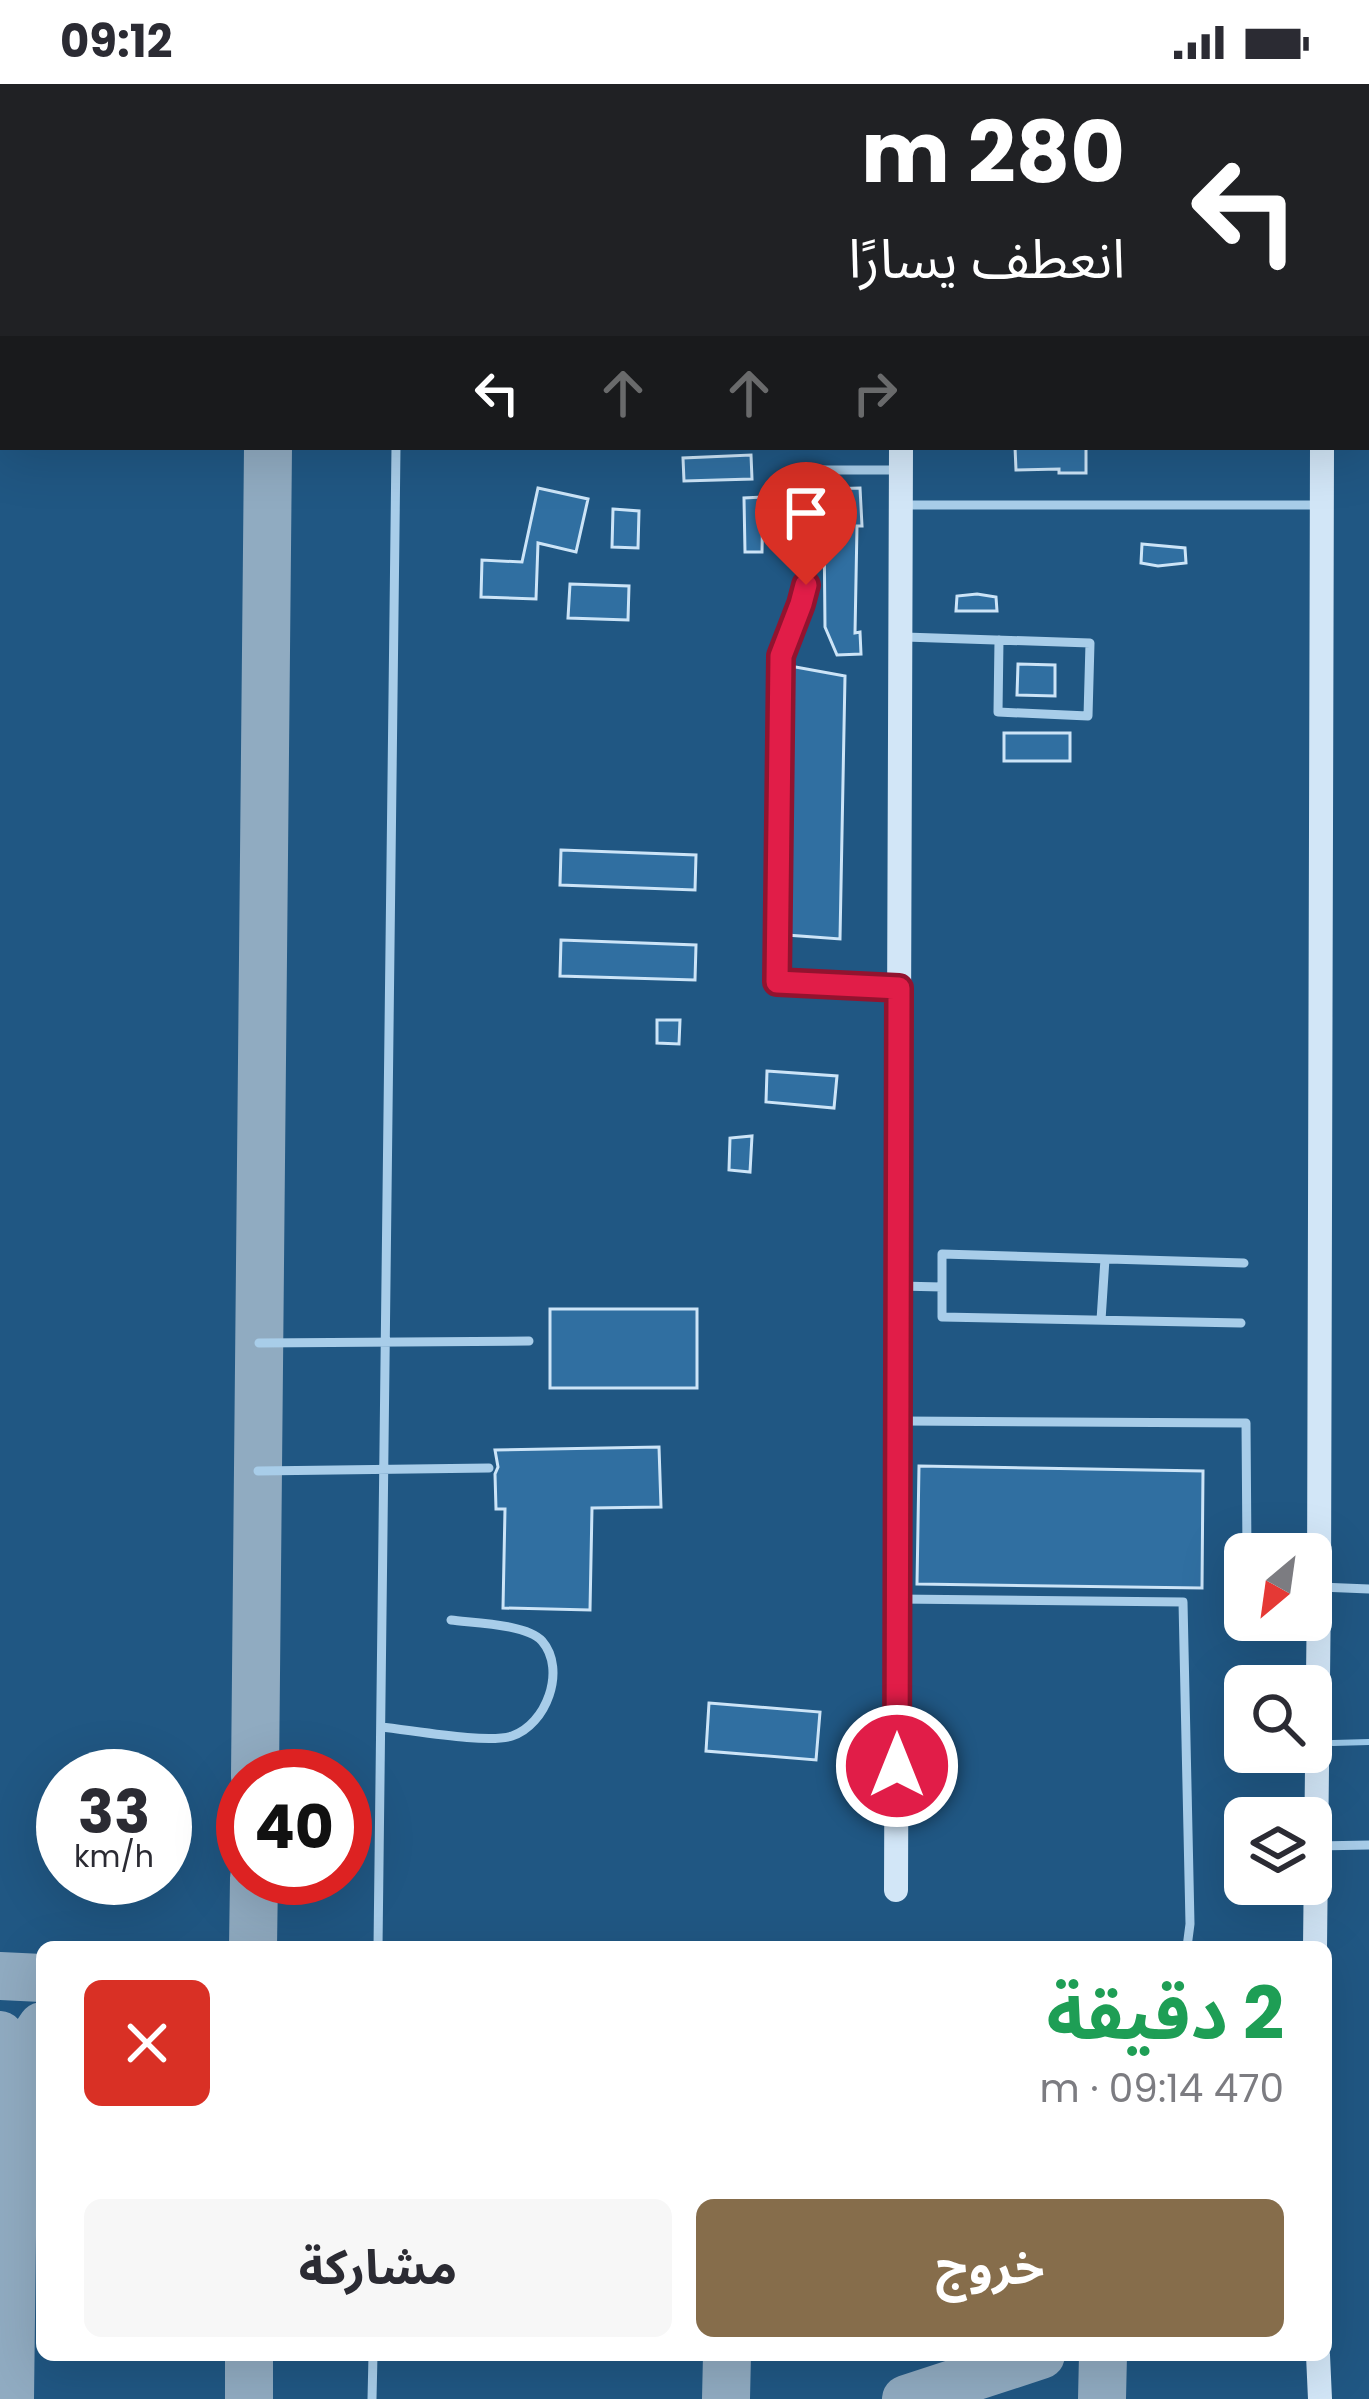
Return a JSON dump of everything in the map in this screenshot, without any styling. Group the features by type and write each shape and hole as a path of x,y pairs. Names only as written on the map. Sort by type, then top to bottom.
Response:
{"street":[{"path":"1319,1533 1322,450"},
{"path":"896,1890 901,459"},
{"path":"1317,1797 1318,1641"},
{"path":"1316,1905 1316,1941"},
{"path":"1318,2361 1320,2399"}],"lane":[{"path":"378,1941 396,450"},
{"path":"899,988 777,982 781,656 806,585 800,501 814,470 901,459"},
{"path":"901,505 1322,505"},
{"path":"900,637 999,640 1090,643 1088,716 998,712 999,640"},
{"path":"1241,1323 942,1317 942,1254 1244,1263"},
{"path":"1101,1320 1105,1259"},
{"path":"898,1286 942,1287"},
{"path":"259,1343 529,1341"},
{"path":"898,1421 1246,1423 1247,1533"},
{"path":"258,1471 489,1468"},
{"path":"1332,1588 1369,1589"},
{"path":"897,1599 1183,1602 1188,1941"},
{"path":"381,1727 496,1739 518,1735 537,1718 550,1695 552,1663 542,1641 524,1630 451,1620"},
{"path":"1332,1846 1369,1845"},
{"path":"372,2399 373,2361"}],"building":[{"path":"1015,450 1086,450 1086,473 1016,470"},
{"path":"751,455 752,479 684,481 683,458"},
{"path":"538,488 588,499 576,552 538,543 536,599 481,597 482,560 522,562"},
{"path":"860,488 855,633 860,632 861,654 837,655 825,627 822,489"},
{"path":"763,497 762,552 745,552 744,498"},
{"path":"613,509 639,511 638,548 612,547"},
{"path":"1142,544 1185,548 1186,563 1141,563"},
{"path":"570,584 629,586 628,620 568,618"},
{"path":"957,596 996,597 997,611 956,611"},
{"path":"1018,664 1055,665 1055,696 1017,695"},
{"path":"790,666 845,676 840,939 787,935"},
{"path":"1004,733 1070,733 1070,761 1004,761"},
{"path":"561,850 696,855 695,890 560,885"},
{"path":"561,940 696,945 695,980 560,976"},
{"path":"657,1020 680,1020 679,1044 657,1043"},
{"path":"767,1071 837,1076 834,1108 766,1102"},
{"path":"752,1136 750,1172 729,1170 730,1138"},
{"path":"550,1309 697,1309 697,1388 550,1388"},
{"path":"659,1447 661,1507 592,1508 590,1610 503,1608 505,1509 496,1509 495,1450"},
{"path":"919,1466 1203,1471 1202,1588 917,1584"},
{"path":"709,1703 820,1712 816,1760 706,1751"}],"waterway":[{"path":"1333,1743 1369,1742"}],"taxiway":[{"path":"255,1749 268,450"},
{"path":"253,1941 254,1905"},
{"path":"0,1976 36,1978"},
{"path":"0,2035 14,2073 10,2399"},
{"path":"14,2073 36,2035"},
{"path":"249,2361 249,2399"},
{"path":"726,2399 727,2361"},
{"path":"906,2399 1023,2361"},
{"path":"1102,2399 1103,2361"}],"route":[{"path":"806,585 781,656 777,982 899,988 897,1766"}]}
